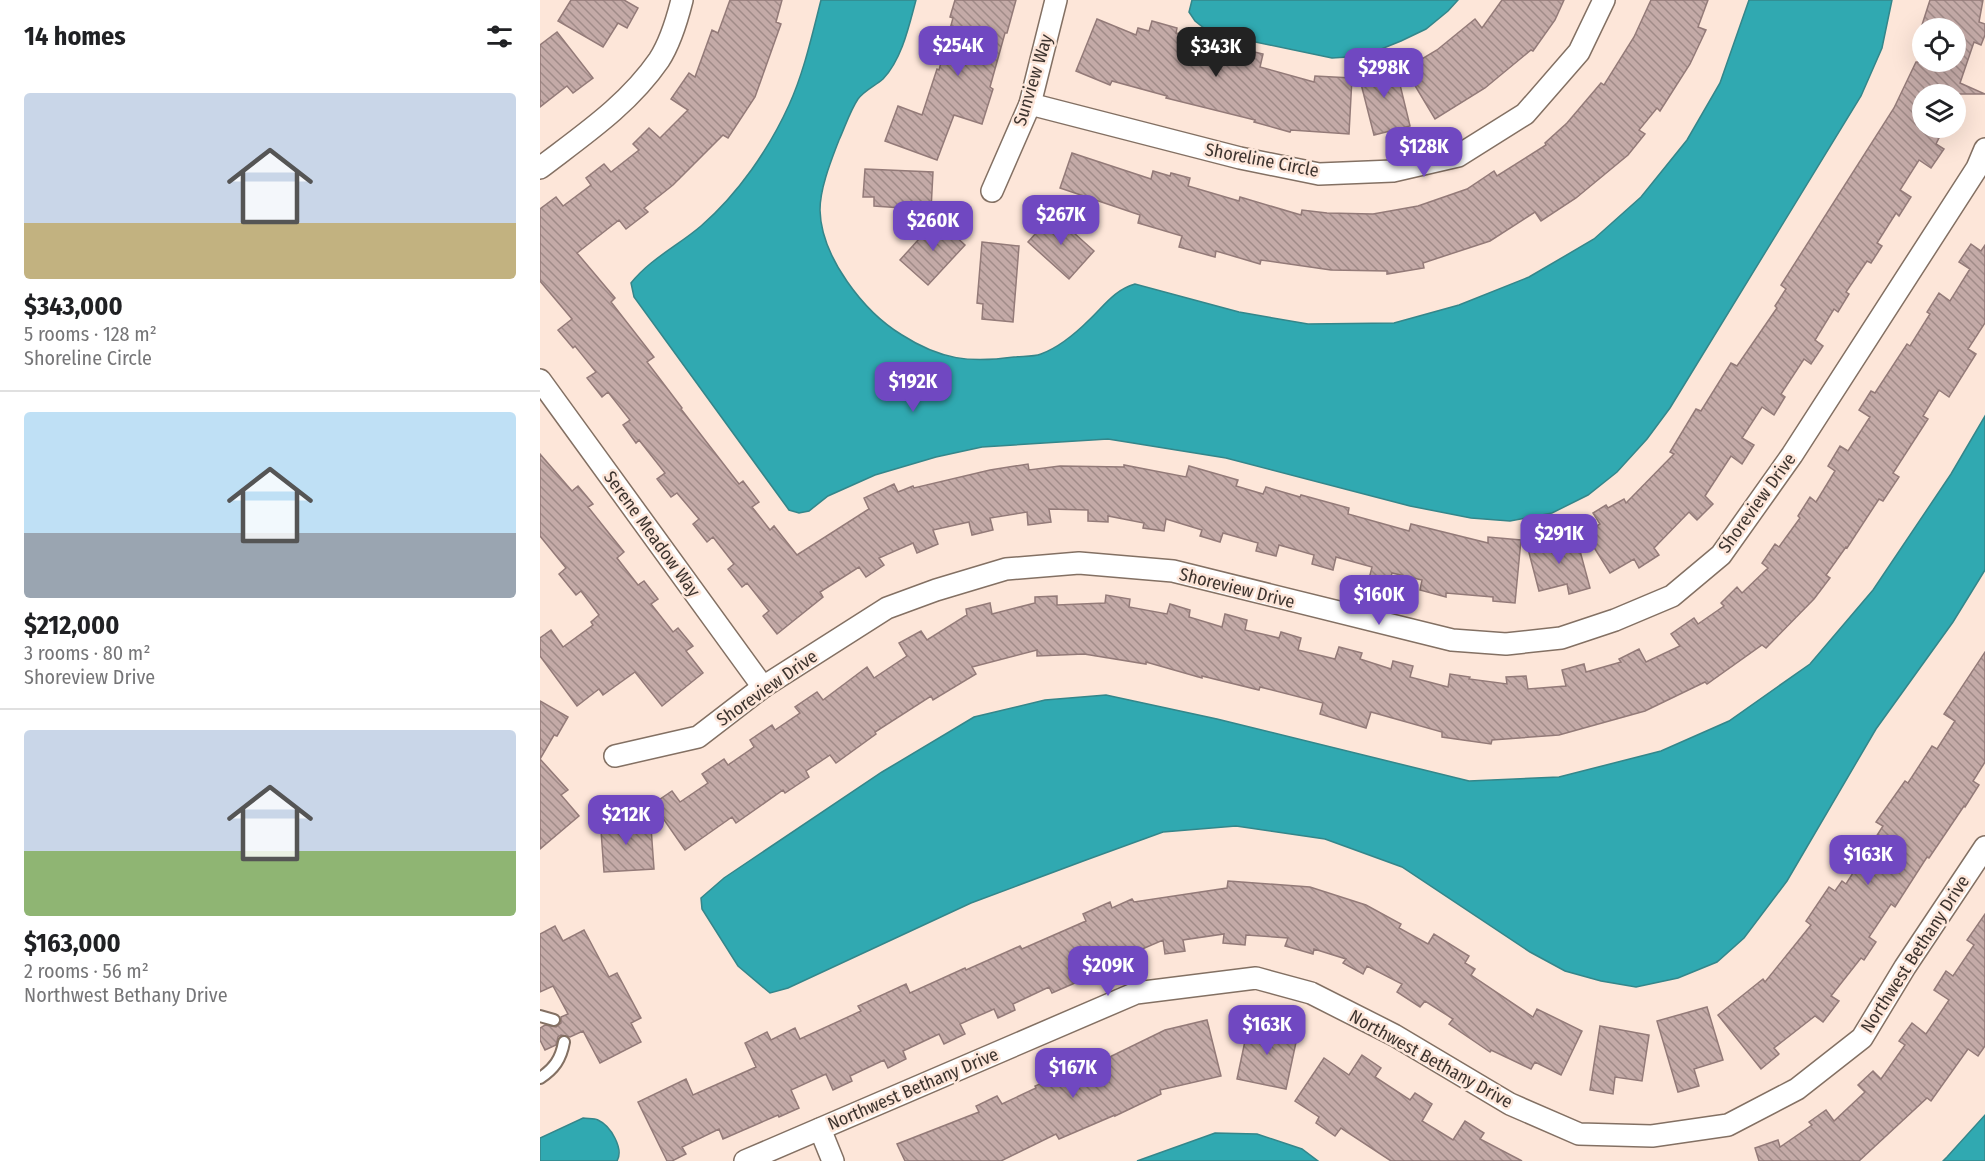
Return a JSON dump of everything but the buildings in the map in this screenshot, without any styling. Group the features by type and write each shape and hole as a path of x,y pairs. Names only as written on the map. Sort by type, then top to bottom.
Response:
{"street":[{"path":"540,168 632,94 660,58 677,20 682,0"},
{"name":"Sunview Way","path":"992,191 1030,104 1056,0"},
{"name":"Shoreline Circle","path":"1030,104 1240,158 1319,174 1393,171 1458,156 1526,114 1579,52 1604,0"},
{"name":"Shoreview Drive","path":"615,756 698,737 763,687 887,608 936,590 1006,569 1079,563 1173,571 1452,640 1506,644 1561,638 1615,620 1672,596 1721,555 1792,455 1977,168 1985,149"},
{"name":"Serene Meadow Way","path":"540,380 763,687"},
{"name":"Northwest Bethany Drive","path":"745,1161 1136,993 1256,978 1311,993 1394,1035 1509,1104 1579,1134 1652,1136 1728,1125 1797,1089 1862,1038 1905,967 1985,847"},
{"path":"820,1129 833,1161"}],"lane":[{"path":"540,1016 554,1020"},
{"path":"542,1076 557,1063 562,1054 564,1042"}],"water":[{"path":"821,0 916,0 904,42 895,62 883,79 858,99 829,166 820,210 822,228 836,264 847,282 873,312 902,335 943,355 983,360 1035,356 1048,351 1073,335 1115,294 1135,284 1239,312 1308,324 1394,323 1459,305 1529,277 1594,239 1641,197 1687,140 1720,83 1749,0 1892,0 1882,48 1861,96 1670,408 1647,439 1617,472 1588,495 1552,513 1510,521 1471,518 1410,506 1226,458 1108,439 982,447 936,457 875,475 828,496 809,511 799,513 789,510 634,297 631,283 647,267 715,213 740,185 762,154 781,122 799,80"},
{"path":"1192,0 1458,0 1426,29 1401,41 1364,56 1332,58 1222,35 1204,28 1189,12"},
{"path":"1985,416 1985,570 1953,622 1876,729 1787,881 1744,938 1717,962 1678,978 1636,987 1601,981 1565,971 1530,952 1402,867 1325,839 1236,826 1163,832 971,903 788,988 770,993 738,966 702,909 701,898 724,878 882,772 974,717 1045,700 1106,695 1217,719 1469,781 1559,777 1661,751 1729,721 1810,664 1873,590 1951,474"},
{"path":"1985,1115 1985,1161 1943,1161 1947,1157"},
{"path":"583,1118 598,1120 612,1132 619,1150 617,1161 540,1161 540,1138"},
{"path":"1215,1133 1257,1134 1302,1149 1318,1161 1137,1161"}]}
